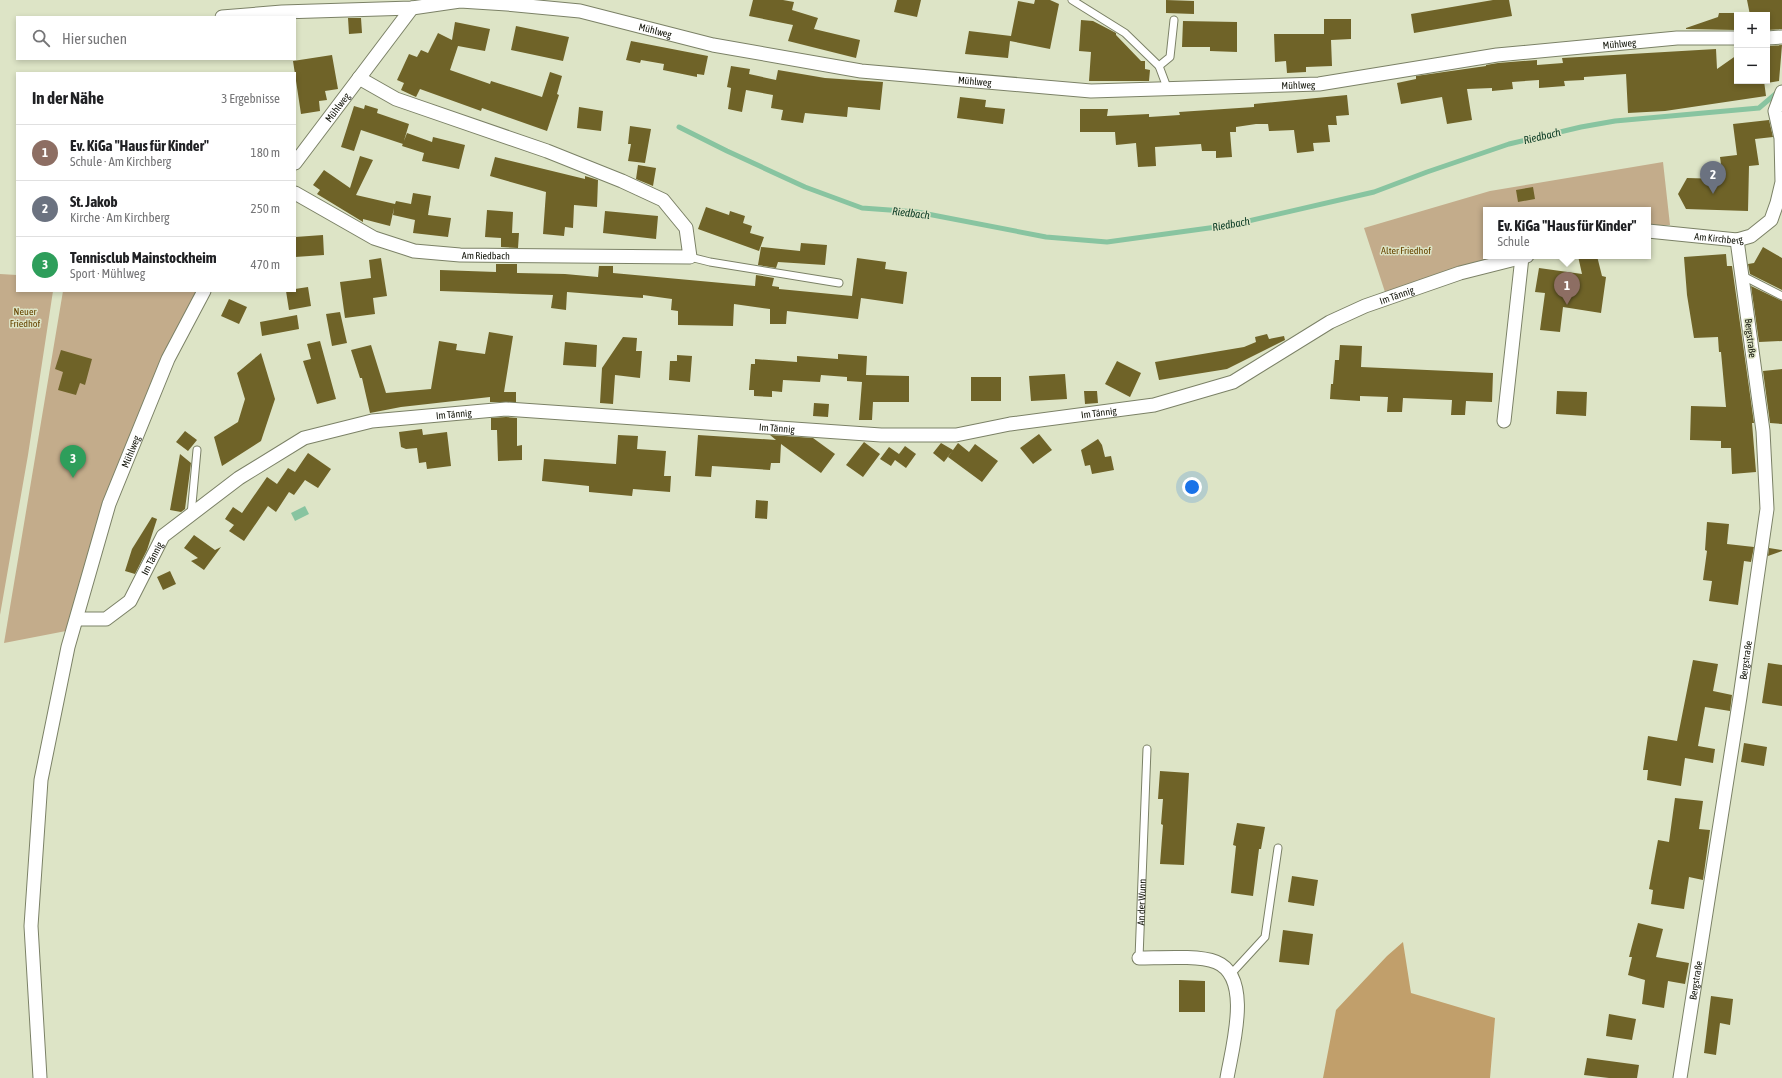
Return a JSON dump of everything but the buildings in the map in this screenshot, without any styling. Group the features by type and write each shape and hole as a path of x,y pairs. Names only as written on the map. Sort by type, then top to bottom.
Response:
{"street":[{"name":"Mühlweg","path":"296,162 359,78 408,4 460,1 580,11 713,45 861,71 1091,91 1168,90 1319,84 1497,55 1677,38 1734,38"},
{"path":"234,16 408,4"},
{"path":"1770,38 1782,37"},
{"path":"359,78 396,99 547,151 622,181 663,200 686,228 690,257"},
{"name":"Am Kirchberg","path":"1651,232 1737,240 1751,236 1771,220 1782,182 1781,138 1775,111 1782,92"},
{"name":"Am Riedbach","path":"296,194 374,238 414,250 460,255 690,257"},
{"name":"Bergstraße","path":"1680,1078 1741,689 1767,509 1762,431 1743,276 1737,240"},
{"name":"Im Tännig","path":"77,619 106,619 130,601 164,536 239,478 304,438 372,421 506,409 881,435 956,435 1010,424 1154,405 1233,382 1330,322 1365,306 1460,273 1516,259"},
{"path":"1504,421 1524,259"},
{"name":"Mühlweg","path":"40,1078 31,926 41,780 68,647 109,504 122,468 168,358 203,292"},
{"name":"An der Wunn","path":"1139,958 1200,959 1216,962 1231,974"},
{"path":"1227,1078 1239,1007 1231,974"}],"lane":[{"path":"1072,0 1124,33 1159,66 1168,90"},
{"path":"1159,66 1170,57 1174,20"},
{"name":"Am Riedbach","path":"690,257 710,262 839,283"},
{"path":"1743,276 1782,296"},
{"path":"191,515 197,450"},
{"name":"An der Wunn","path":"1139,958 1148,749"},
{"path":"1231,974 1266,937 1278,848"}],"green space":[{"name":"Alter Friedhof","path":"1663,162 1670,225 1651,226 1651,207 1483,207 1483,259 1489,259 1459,267 1385,292 1364,228 1490,191"},
{"name":"Neuer Friedhof","path":"0,274 16,275 16,292 53,292 28,455 0,615"},
{"path":"63,292 198,292 66,631 4,643"}],"shaded area":[{"path":"305,506 309,514 295,521 291,513"},
{"path":"1403,942 1411,993 1495,1018 1490,1078 1323,1078 1336,1010 1387,956"}],"waterway":[{"name":"Riedbach","path":"679,127 805,187 862,208 917,212 1046,237 1107,242 1231,225 1374,192 1509,144 1581,127 1615,121 1759,108 1779,91"}],"place":[{"name":"St. Jakob","path":"1713,194"},
{"name":"Ev. KiGa \"Haus für Kinder\"","path":"1567,305"},
{"name":"Tennisclub Mainstockheim","path":"73,478"}]}
